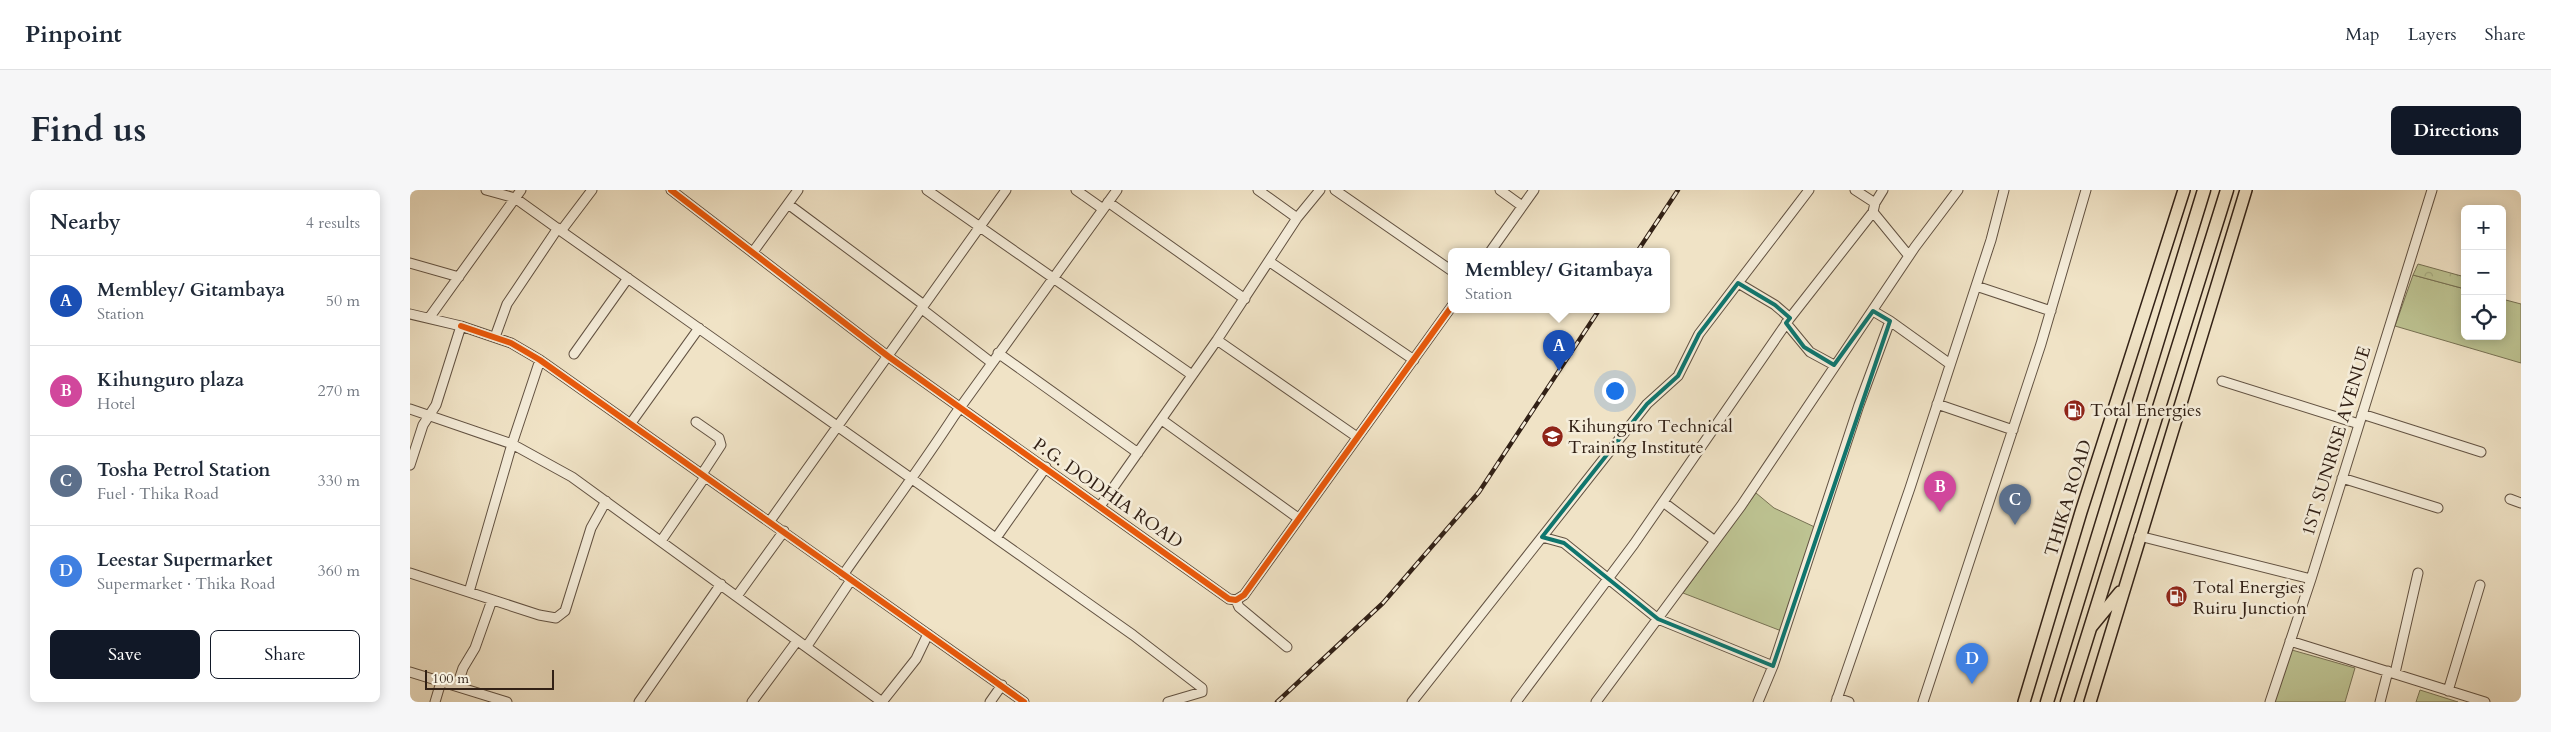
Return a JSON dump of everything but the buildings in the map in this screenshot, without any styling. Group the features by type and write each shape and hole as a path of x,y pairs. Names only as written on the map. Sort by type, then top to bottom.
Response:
{"highway":[{"path":"2047,702 2204,190"},
{"path":"2067,702 2226,190"}],"main road":[{"name":"THIKA ROAD","path":"2024,702 2081,512 2184,190"},
{"path":"2090,702 2139,536 2246,190"},
{"path":"2091,627 2124,587"}],"street":[{"path":"486,190 515,198 1133,635 1202,688 1202,692 1197,695 1168,702"},
{"path":"429,318 521,190"},
{"path":"495,337 507,304 560,230 592,190"},
{"name":"P.G. DODHIA ROAD","path":"671,190 889,357 1101,505 1229,599 1236,600 1239,607 1287,647"},
{"path":"753,252 798,190"},
{"path":"927,190 977,227 1192,375"},
{"path":"770,520 889,357 977,227 1006,190"},
{"path":"1076,190 1106,206 1245,299"},
{"path":"807,646 910,478 1117,190"},
{"path":"1258,190 1297,218"},
{"path":"1101,505 1245,299 1297,218 1320,190"},
{"path":"1335,190 1448,269"},
{"path":"1500,190 1522,206"},
{"path":"1493,248 1534,190"},
{"path":"1412,702 1647,404 1678,376 1699,334 1809,190"},
{"path":"1855,190 1874,208 1909,256"},
{"path":"1516,702 1609,578 1788,320 1874,208 1883,190"},
{"path":"1596,702 1774,459 1834,365 1909,256 1958,190"},
{"path":"1849,702 1837,700 1886,559 1976,286 2004,190"},
{"path":"1923,702 2014,430 2086,190"},
{"name":"1ST SUNRISE AVENUE","path":"2270,702 2311,579 2432,190"},
{"path":"788,204 923,307 992,364"},
{"path":"1270,262 1414,360"},
{"path":"410,263 459,277"},
{"path":"574,354 628,278"},
{"path":"1738,283 1775,304 1810,352 1834,365"},
{"path":"1976,286 2051,311"},
{"path":"1873,310 1950,364"},
{"path":"1236,600 1244,595 1448,312"},
{"path":"410,314 461,326 495,337 540,360 704,476 770,520 847,578 1024,702"},
{"path":"1758,702 1773,666 1859,405 1890,321"},
{"path":"410,465 423,425 436,406 461,326"},
{"path":"631,423 699,328"},
{"path":"1217,340 1357,437"},
{"path":"998,353 1138,453"},
{"path":"470,592 512,444 540,360"},
{"path":"2222,381 2359,424"},
{"path":"1937,404 2014,430"},
{"path":"410,409 512,444 572,476 882,702 916,659 928,634"},
{"path":"2362,414 2481,452"},
{"path":"1162,420 1298,518"},
{"path":"662,541 722,446 719,438 696,422"},
{"path":"996,538 1046,467"},
{"path":"2342,478 2438,508"},
{"path":"2510,499 2521,503"},
{"path":"410,573 548,618 561,617 565,611 590,528 606,501"},
{"path":"1663,502 1715,541"},
{"path":"737,596 784,531"},
{"path":"2139,536 2311,579"},
{"path":"1542,538 1564,543 1658,619 1773,666"},
{"path":"2380,702 2392,672 2418,573"},
{"path":"639,702 721,584"},
{"path":"2448,692 2480,585"},
{"path":"457,686 463,668 478,641 492,600"},
{"path":"2290,640 2448,692 2485,702"},
{"path":"752,702 797,641"},
{"path":"410,672 507,702"},
{"path":"435,702 441,682"},
{"path":"990,702 1002,685"}],"highlighted area":[{"path":"1738,283 1775,305 1790,318 1786,323 1804,347 1834,365 1873,311 1890,321 1773,666 1658,619 1564,543 1542,537 1647,404 1678,376 1699,334"}],"green space":[{"path":"2418,264 2461,276 2461,288 2413,275"},
{"path":"2413,275 2461,288 2461,340 2506,340 2506,300 2521,304 2521,363 2395,326"},
{"path":"1756,493 1774,508 1819,529 1784,632 1683,593"},
{"path":"2292,650 2355,668 2345,702 2274,702"},
{"path":"2420,690 2458,702 2416,702"}],"railway":[{"path":"1640,248 1678,190"},
{"path":"1277,702 1383,603 1479,492 1597,313"}],"cycle path":[{"path":"671,190 889,357 1229,599 1236,600 1244,595 1448,312"},
{"path":"461,326 511,343 540,360 1024,702"}],"place":[{"name":"Membley/ Gitambaya","path":"1559,371"},
{"name":"Total Energies","path":"2074,410"},
{"name":"Kihunguro Technical Training Institute","path":"1552,436"},
{"name":"Kihunguro plaza","path":"1940,512"},
{"name":"Tosha Petrol Station","path":"2015,525"},
{"name":"Total Energies Ruiru Junction","path":"2177,597"},
{"name":"Leestar Supermarket","path":"1972,684"}]}
